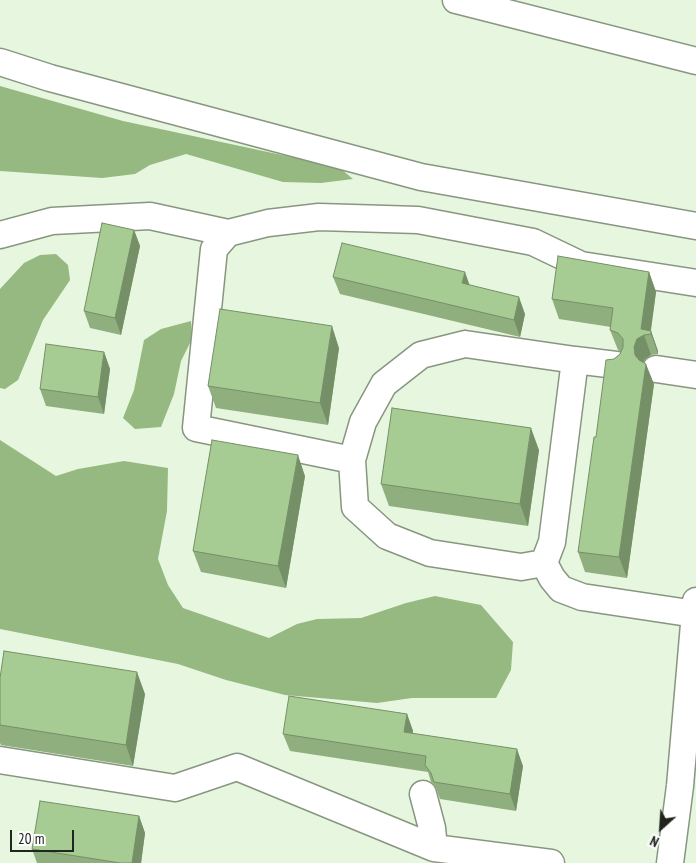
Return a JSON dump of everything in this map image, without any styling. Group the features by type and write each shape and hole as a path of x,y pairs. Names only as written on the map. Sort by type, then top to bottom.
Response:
{"street":[{"path":"456,0 696,61"},
{"path":"0,62 60,80 421,177 696,226"},
{"path":"0,235 52,221 150,216 228,233 268,223 319,217 418,220 533,242 580,265 696,283"},
{"path":"228,233 214,250 196,428 352,460"},
{"path":"544,563 521,567 430,553 387,536 355,506 352,460 363,422 384,384 421,355 464,344 616,365"},
{"path":"575,360 552,542 544,563 552,578 561,589 582,597 695,607 680,786 670,863"},
{"path":"656,369 696,375"},
{"path":"0,760 175,788 237,767 434,848 551,863"},
{"path":"424,794 432,828 434,848"}],"green space":[{"path":"0,86 123,121 324,164 341,169 353,179 321,183 283,182 186,154 150,165 135,174 102,178 0,171"},
{"path":"56,254 68,265 70,280 43,320 18,380 5,389 0,388 0,289 24,263 40,255"},
{"path":"191,321 192,339 181,361 174,394 161,427 135,429 123,418 134,390 144,340 161,329"},
{"path":"0,440 56,476 78,469 124,461 168,468 167,511 158,559 168,585 183,608 269,638 297,624 317,619 361,618 406,603 435,596 481,605 513,642 511,670 496,698 412,698 377,703 285,695 226,680 178,664 0,629"}],"building":[{"path":"102,223 134,230 115,318 84,311"},
{"path":"342,243 465,272 462,283 519,297 514,320 333,277"},
{"path":"558,256 649,272 641,329 651,331 651,334 637,339 634,347 635,355 646,364 619,557 578,552 606,360 614,359 620,354 623,347 623,339 618,333 610,330 613,308 552,299"},
{"path":"220,309 332,326 320,403 208,386"},
{"path":"46,344 104,352 98,397 40,389"},
{"path":"392,408 531,428 520,504 381,484"},
{"path":"212,440 298,455 278,566 193,551"},
{"path":"4,651 137,672 126,745 0,725 0,678"},
{"path":"289,696 407,714 404,732 517,749 510,794 434,782 431,773 425,765 426,756 283,734"},
{"path":"40,801 139,816 132,863 120,863 32,849"}]}
